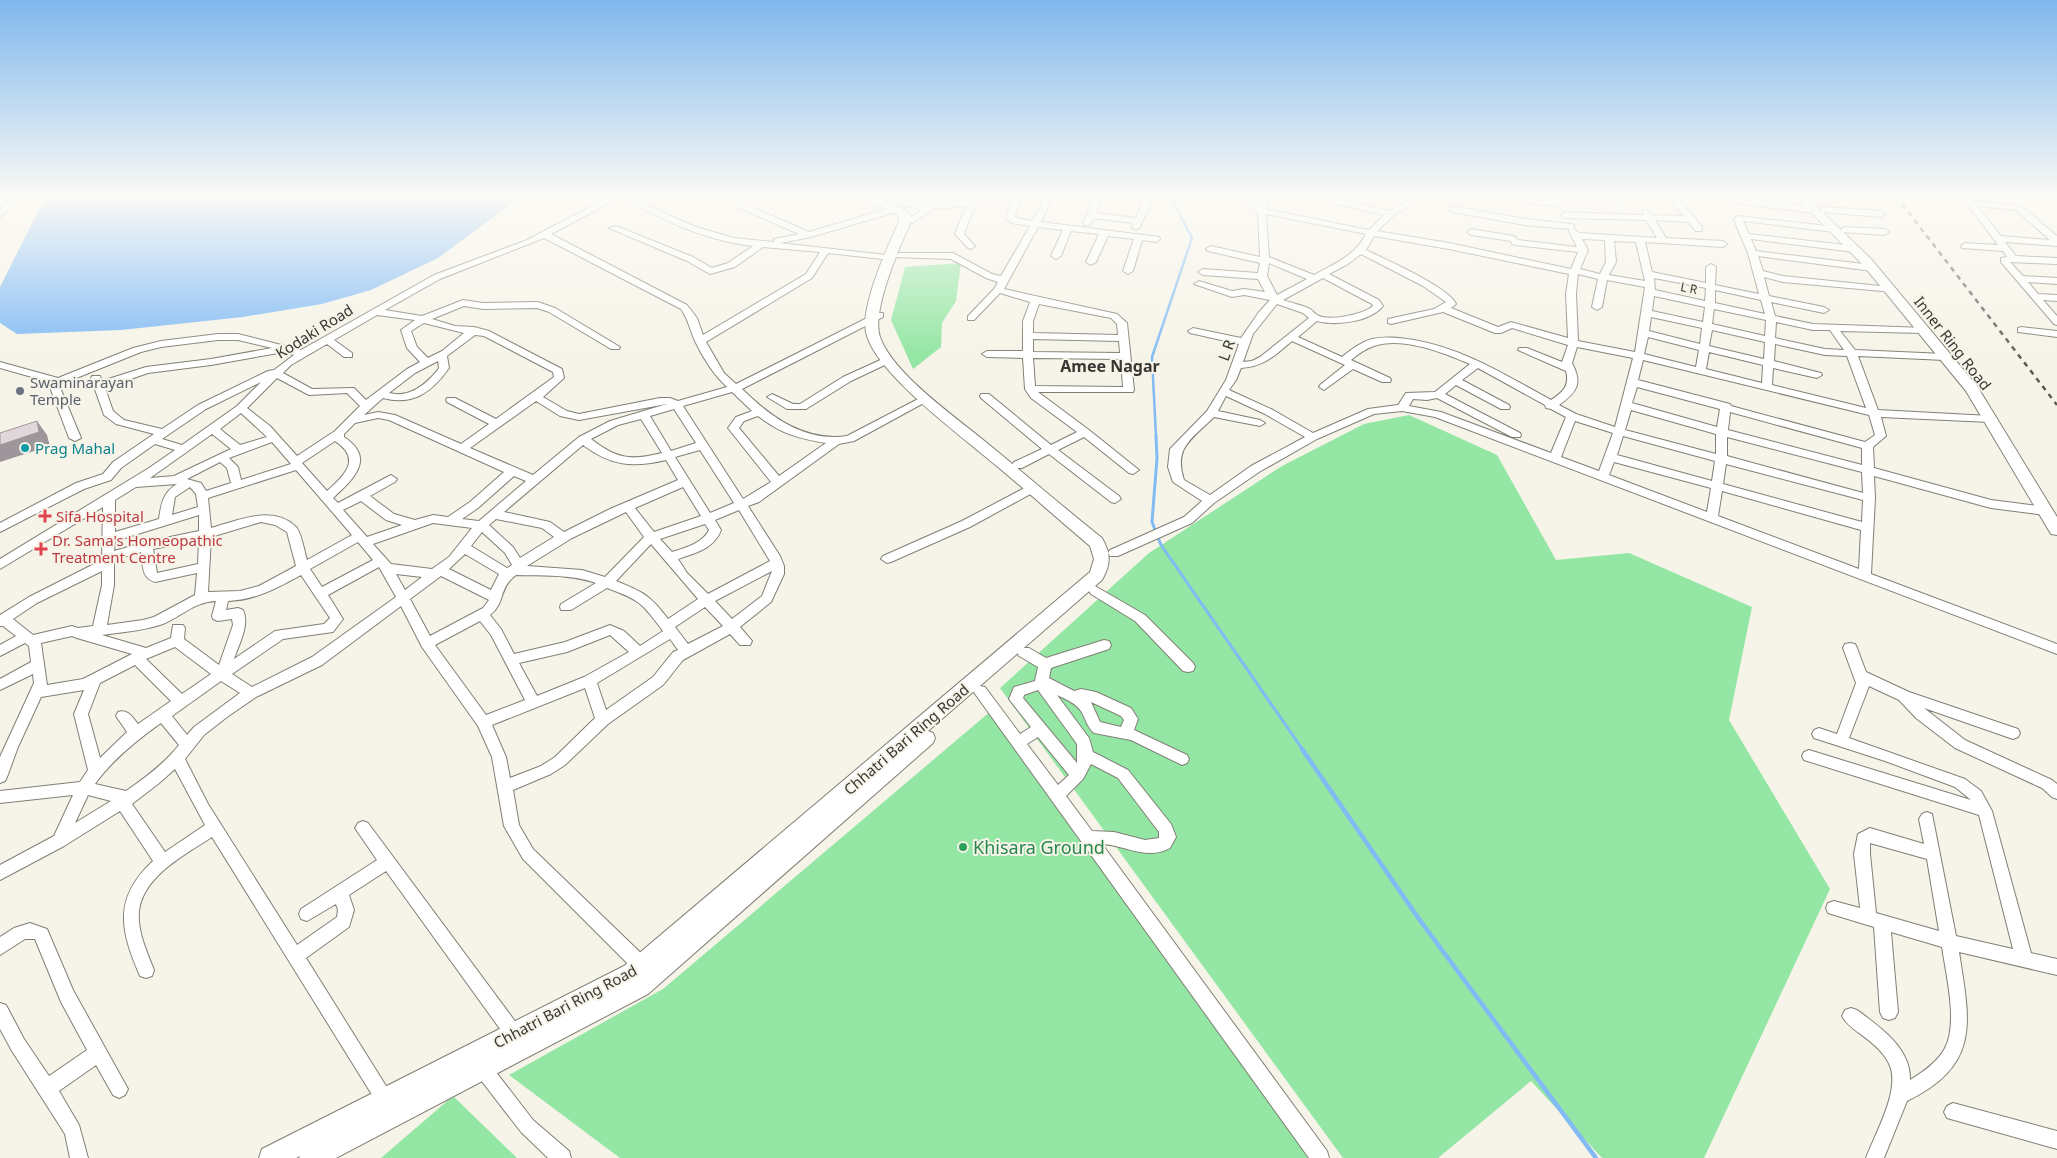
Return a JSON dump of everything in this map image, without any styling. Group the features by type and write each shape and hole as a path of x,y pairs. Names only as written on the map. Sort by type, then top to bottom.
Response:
{"main road":[{"path":"897,250 876,317 882,334 896,357 922,385 1105,538 1114,553"},
{"path":"895,257 899,250"},
{"name":"Inner Ring Road","path":"1855,250 1972,389 2051,511"},
{"name":"Inner Ring Road","path":"1862,250 1876,262 1983,390 2051,511 2057,530"},
{"name":"Chhatri Bari Ring Road","path":"270,1158 632,973 1096,576 1101,567 1103,554 1096,542 926,399 888,360 872,335 876,317"},
{"name":"Chhatri Bari Ring Road","path":"311,1158 640,986 1106,581 1112,570 1114,553"}],"street":[{"name":"Kodaki Road","path":"0,565 128,486 183,449 241,408 287,363 437,277 509,250"},
{"path":"572,250 684,307 692,318 700,341 720,375 760,412 775,423 796,434 836,441 850,439 926,399"},
{"path":"666,250 710,271 729,267 755,250"},
{"path":"818,250 895,257 952,256 988,276 1003,280"},
{"path":"972,318 998,290 1020,250"},
{"path":"1056,256 1059,250"},
{"path":"1091,262 1097,250"},
{"path":"1128,271 1133,250"},
{"path":"1199,284 1232,294 1244,292 1273,298 1306,311 1315,318 1327,321 1357,317 1373,311 1378,306 1376,302 1318,276 1265,260 1216,250"},
{"path":"1264,250 1265,260 1262,276 1273,298"},
{"path":"1360,250 1434,289 1450,301 1451,304 1444,309 1403,316 1391,321"},
{"name":"L R","path":"1210,500 1179,482 1174,467 1176,449 1212,413 1231,380 1248,334 1273,298 1345,262 1360,250"},
{"name":"L R","path":"1464,250 1650,288 1710,305 1771,319 1834,329 1854,327 1923,330"},
{"path":"1515,250 1516,260"},
{"path":"1550,406 1570,392 1573,387 1567,363 1573,343 1570,294 1574,271 1583,250"},
{"path":"1597,307 1603,278 1611,262 1610,250"},
{"path":"1603,477 1611,457 1626,405 1639,356 1647,313 1650,288 1649,274 1642,250"},
{"path":"1752,250 1759,273 1763,297 1771,319 1767,387"},
{"path":"2007,250 2013,258"},
{"path":"700,341 809,276 825,251"},
{"path":"1753,253 1872,268"},
{"path":"2057,261 2013,258 2004,260 2057,322"},
{"path":"1701,371 1708,326 1712,267"},
{"path":"1203,272 1262,276"},
{"path":"1759,273 1783,279 1890,290"},
{"path":"1649,274 1824,310"},
{"path":"2021,279 2057,281"},
{"path":"998,290 1035,300 1114,316 1122,323 1130,389 1127,392 1030,389"},
{"path":"2037,297 2057,298"},
{"path":"1035,300 1028,321 1030,389 1036,396 1133,470"},
{"path":"426,362 412,348 406,332 407,329 423,319 466,302 482,306 538,305 552,310 615,347"},
{"path":"1444,309 1498,331 1510,325 1573,343 1639,356 1875,413 1990,419"},
{"path":"373,312 423,319 454,329 474,330 494,337 558,371 558,378 536,397 462,448"},
{"path":"1647,313 1825,352 1945,357"},
{"path":"0,873 59,841 125,800 154,780 199,731 250,693 317,661 372,619 402,599 453,560 481,525 583,439 614,423 735,389 876,317"},
{"path":"1236,365 1254,364 1315,318"},
{"path":"1834,329 1851,352 1875,413 1880,436 1867,446"},
{"path":"203,496 297,463 338,434 381,394 426,362 442,354 474,330"},
{"path":"2021,330 2057,334"},
{"path":"1193,331 1245,342"},
{"path":"1643,333 1817,375"},
{"path":"1029,336 1125,338"},
{"path":"0,365 60,381 137,350 190,339 238,337 302,354"},
{"path":"1291,337 1386,380"},
{"path":"326,339 348,355"},
{"path":"1324,387 1360,348 1374,342 1394,340 1437,347 1477,363 1550,406 1572,416 1618,431 1869,498"},
{"path":"99,386 146,370 211,362 282,350"},
{"path":"1523,350 1570,369"},
{"path":"381,394 404,398 420,391 434,381 444,368 442,354"},
{"path":"986,354 1126,356"},
{"path":"772,396 791,407 802,407 847,378 888,360"},
{"path":"1438,396 1477,363"},
{"path":"92,368 108,413 120,422 183,449"},
{"path":"0,528 80,486 108,477 117,465 202,407 278,372 309,392 320,393 350,390 366,406"},
{"path":"60,381 56,390 75,438"},
{"path":"1456,381 1505,407"},
{"path":"1632,382 1726,406 1867,446"},
{"path":"1223,391 1269,412 1313,437"},
{"path":"1402,408 1410,395 1438,396 1516,435"},
{"path":"984,396 1115,500"},
{"path":"504,787 546,770 560,761 603,720 648,690 673,662 686,651 731,627 767,599 778,574 777,563 678,405 670,401 660,401 579,418 564,414 536,397"},
{"path":"451,400 497,424"},
{"path":"1626,405 1990,504 2051,511"},
{"path":"1712,518 1726,406"},
{"path":"241,408 266,428 384,565 427,643 483,722 499,757 512,826 528,854 641,965"},
{"path":"1114,553 1188,520 1210,500 1255,470 1313,437 1372,411 1402,408 1437,414 2057,649"},
{"path":"760,412 738,420 732,425 778,483"},
{"path":"1212,413 1260,424"},
{"path":"643,414 715,530 711,539 670,556"},
{"path":"353,420 378,415 391,416 533,480"},
{"path":"1554,459 1572,416"},
{"path":"212,428 238,449"},
{"path":"1018,465 1085,432"},
{"path":"326,497 343,482 354,468 355,455 352,447 339,438 338,434"},
{"path":"176,480 206,462 238,449 275,438"},
{"path":"583,439 609,458 619,460 644,460 703,445"},
{"path":"566,607 607,582 651,538 709,518 755,499 836,441"},
{"path":"1865,576 1869,498 1867,446"},
{"path":"222,457 232,467 237,485"},
{"path":"1611,457 1868,528"},
{"path":"450,521 474,505 512,471"},
{"path":"108,477 128,486 176,480 198,487 203,496 206,534 201,597"},
{"path":"336,509 391,478"},
{"path":"427,643 483,614 492,607 496,598 497,585 514,570 563,538 628,506 686,482"},
{"path":"165,521 167,499 173,491 190,483"},
{"path":"888,559 966,524 1032,488"},
{"path":"361,495 390,517 414,524"},
{"path":"99,630 108,585 109,498"},
{"path":"628,506 651,538 670,556 683,576 744,641"},
{"path":"110,538 204,510"},
{"path":"493,514 546,525 563,538"},
{"path":"0,621 32,600 107,563 113,556 146,546 206,534 261,518 279,522 292,530 303,568 337,618 328,629 280,634 222,676 136,733 96,771 84,788 59,841"},
{"path":"77,633 143,625 158,620 201,597 240,596 263,590 303,568 362,540 433,519 481,525 510,550 514,570"},
{"path":"146,546 148,572 155,578 204,567"},
{"path":"464,548 514,570 568,572 607,582 639,595 650,604 686,651"},
{"path":"483,722 589,681 639,653 705,601 777,563"},
{"path":"320,594 384,565 437,572 496,598"},
{"path":"1094,590 1140,618 1188,666"},
{"path":"222,676 239,624 238,613 218,616 223,597"},
{"path":"483,614 496,632 533,702"},
{"path":"0,621 6,621 35,644 41,683 11,747 0,777"},
{"path":"510,660 567,648 610,630 619,634 639,653"},
{"path":"0,651 29,639 72,631 141,656 182,703"},
{"path":"37,692 86,684 141,656 177,634 222,676 250,693"},
{"path":"1024,652 1044,664 1062,660 1104,645"},
{"path":"1841,740 1862,692 1863,683 1850,648"},
{"path":"1044,664 1045,670 1042,682 1084,742 1086,755 1084,767 1058,795"},
{"path":"0,685 38,665"},
{"path":"1862,676 1904,696 2013,733"},
{"path":"95,680 81,714 96,771"},
{"path":"589,681 603,720"},
{"path":"1078,775 1018,702 1016,696 1019,691 1042,682 1074,696 1086,708 1094,726 1110,733 1126,734 1182,759"},
{"path":"980,691 1058,795 1320,1158"},
{"path":"1074,696 1081,694 1091,696 1126,712 1131,719 1126,734"},
{"path":"1904,696 1921,714 1960,744 2047,784 2057,793"},
{"path":"123,716 136,733"},
{"path":"163,716 182,751 192,790 385,1100"},
{"path":"1018,742 1041,728"},
{"path":"1819,734 1888,756 1960,783 1976,795 1985,811 2024,960"},
{"path":"1086,755 1123,774 1166,829 1168,837 1162,845 1152,847 1112,838 1089,838"},
{"path":"1809,756 1985,811"},
{"path":"0,797 84,788 125,800 140,831 164,862"},
{"path":"1899,1095 1921,1085 1943,1066 1955,1046 1958,1024 1957,998 1950,942 1927,819"},
{"path":"146,970 136,943 131,912 133,898 139,888 164,862 214,827"},
{"path":"363,828 514,1034"},
{"path":"1890,1012 1862,854 1863,839 1870,835 1933,854"},
{"path":"308,914 388,861"},
{"path":"296,956 343,922 348,915 347,908 339,893"},
{"path":"1834,908 1950,942 2057,967"},
{"path":"0,947 26,931 32,930 41,934 67,996 120,1090"},
{"path":"0,1011 18,1045 47,1088 72,1131 79,1158"},
{"path":"1851,1016 1877,1036 1890,1050 1900,1066 1899,1095 1875,1158"},
{"path":"47,1088 99,1052"},
{"path":"483,1069 527,1126 562,1158"},
{"path":"1953,1112 2057,1140"}],"green space":[{"path":"961,263 956,301 942,323 941,347 913,369 891,320 905,267"},
{"path":"1409,415 1497,455 1556,560 1629,553 1752,607 1729,720 1830,889 1704,1158 1602,1158 1531,1081 1438,1158 1343,1158 1000,688 1149,553 1282,466 1364,424"},
{"name":"Khisara Ground","path":"998,705 1308,1158 620,1158 509,1075 663,989"},
{"path":"453,1096 517,1158 381,1158"}],"water":[{"path":"19,250 449,250 438,258 371,290 322,304 243,317 121,330 17,334 0,323 0,287"}],"building":[{"path":"37,421 39,432 0,445 0,433"}],"waterway":[{"path":"1156,437 1152,357 1188,250"},
{"path":"1156,436 1157,458 1152,522 1161,545 1303,750"},
{"path":"1302,749 1419,919 1596,1158"}],"railway":[{"path":"1938,250 2057,405"}],"place":[{"name":"Swaminarayan Temple","path":"20,391"},
{"name":"Prag Mahal","path":"25,448"},
{"name":"Sifa Hospital","path":"45,516"},
{"name":"Dr. Sama's Homeopathic Treatment Centre","path":"41,549"},
{"name":"Khisara Ground","path":"963,847"}],"district":[{"name":"Amee Nagar","path":"1110,366"}]}
